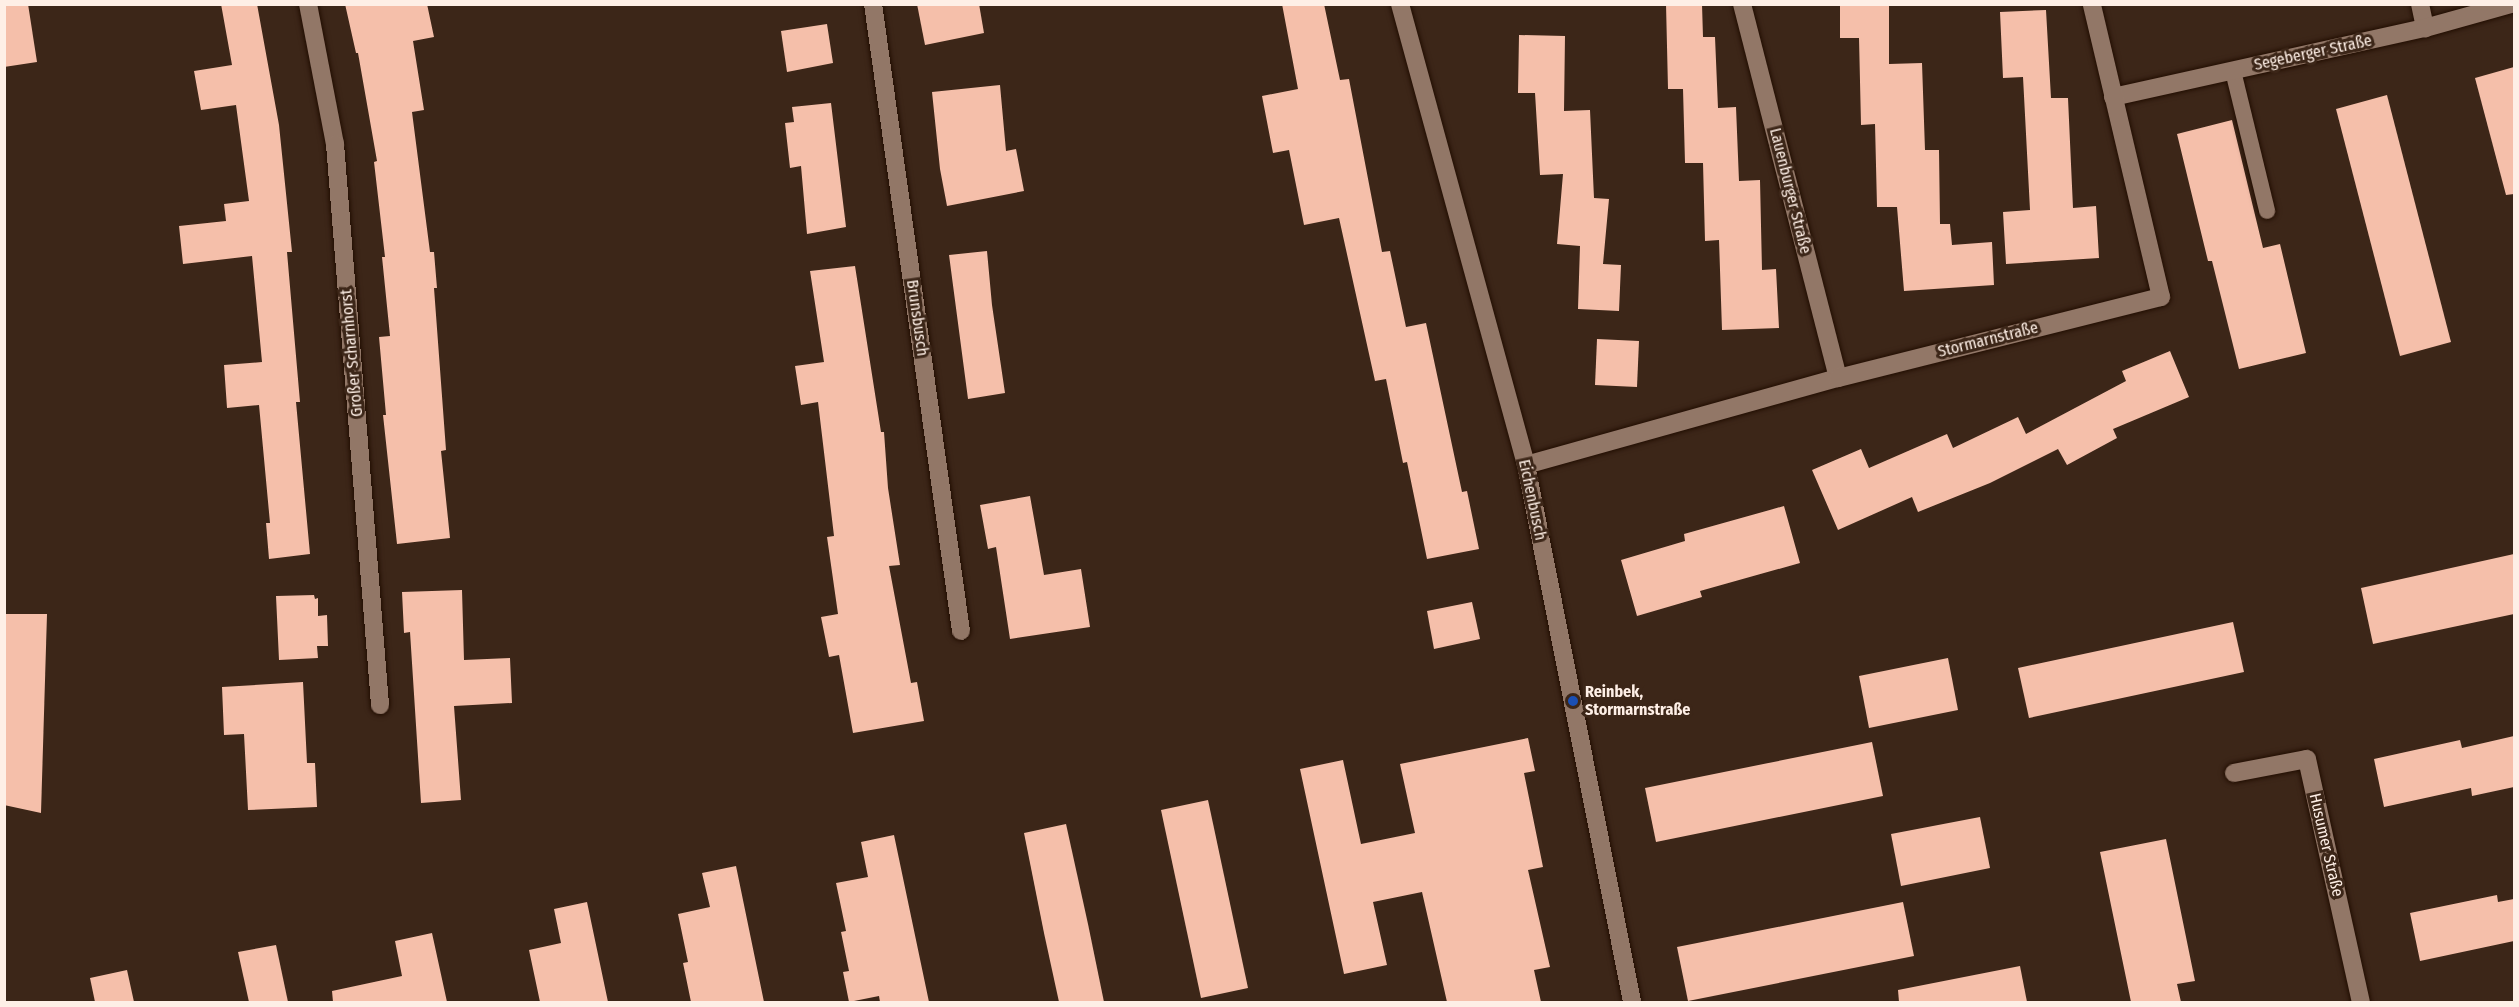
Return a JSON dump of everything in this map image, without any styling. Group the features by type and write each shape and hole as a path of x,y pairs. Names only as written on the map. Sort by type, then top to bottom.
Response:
{"street":[{"name":"Großer Scharnhorst","path":"308,4 336,144 380,705"},
{"name":"Brunsbusch","path":"873,4 961,631"},
{"name":"Eichenbusch","path":"1400,4 1526,465 1632,1002"},
{"name":"Lauenburger Straße","path":"1742,4 1838,378"},
{"name":"Stormarnstraße","path":"1526,465 1838,378 2161,297 2092,4"},
{"path":"2420,4 2425,28"},
{"name":"Segeberger Straße","path":"2113,97 2425,28 2511,4"},
{"name":"Husumer Straße","path":"2234,773 2307,759 2361,1002"}],"lane":[{"path":"2233,71 2267,212"}],"building":[{"path":"4,4 28,4 37,62 4,67"},
{"path":"221,4 257,4 279,125 292,252 287,252 300,402 296,402 310,554 269,559 266,523 270,523 259,405 227,408 224,365 262,362 252,256 183,264 179,226 226,221 224,204 249,201 236,105 201,110 194,71 232,65"},
{"path":"345,4 427,4 434,37 413,41 424,110 412,112 430,252 434,252 437,288 434,288 446,450 441,451 450,538 397,544 383,415 386,415 379,337 390,336 382,257 385,257 374,162 377,161 358,53 356,53"},
{"path":"917,4 979,4 984,33 925,45"},
{"path":"1282,4 1324,4 1340,80 1349,79 1382,252 1390,251 1406,327 1426,323 1462,492 1467,491 1479,549 1427,559 1407,462 1403,463 1386,379 1375,381 1339,218 1304,225 1289,150 1273,153 1262,96 1298,89"},
{"path":"1666,4 1702,4 1703,37 1715,37 1718,108 1736,107 1739,181 1760,180 1762,270 1776,269 1779,328 1722,330 1719,240 1705,241 1703,163 1685,163 1683,89 1668,89"},
{"path":"1840,4 1889,4 1889,64 1922,63 1925,150 1939,150 1940,224 1950,224 1952,245 1992,242 1994,285 1904,291 1897,207 1877,207 1875,124 1861,125 1859,38 1840,38"},
{"path":"2046,10 2051,98 2068,98 2073,208 2096,206 2099,258 2006,264 2003,212 2030,210 2023,77 2003,78 2000,12"},
{"path":"827,24 833,63 787,72 781,31"},
{"path":"1519,35 1565,36 1564,111 1590,110 1594,198 1609,199 1603,264 1621,265 1619,311 1578,309 1580,246 1557,244 1563,174 1540,175 1535,93 1518,93"},
{"path":"2514,67 2514,194 2506,195 2475,78"},
{"path":"1000,85 1006,151 1016,149 1024,191 947,206 940,169 932,92"},
{"path":"2387,95 2451,342 2400,356 2336,109"},
{"path":"831,103 846,227 807,234 801,166 790,168 785,123 794,122 792,107"},
{"path":"2232,120 2263,248 2280,244 2306,353 2239,369 2212,261 2208,261 2177,134"},
{"path":"987,251 992,305 1005,393 968,399 949,255"},
{"path":"855,266 881,432 884,432 888,488 900,565 889,566 911,683 917,682 924,721 853,733 839,655 829,657 821,617 838,614 827,537 834,536 818,402 801,405 795,366 824,362 810,271"},
{"path":"1597,339 1639,341 1637,387 1595,385"},
{"path":"2170,351 2189,397 2113,429 2117,438 2067,465 2058,449 1990,483 1918,512 1912,497 1838,530 1812,470 1861,449 1869,468 1947,434 1953,448 2018,417 2026,434 2126,381 2122,371"},
{"path":"1030,496 1044,575 1081,569 1090,627 1010,639 996,547 988,549 980,505"},
{"path":"1784,506 1800,563 1700,591 1702,597 1637,616 1621,560 1685,541 1684,534"},
{"path":"2514,554 2514,614 2373,644 2361,588"},
{"path":"462,590 464,660 510,658 512,703 454,706 461,800 421,803 410,632 404,633 402,592"},
{"path":"314,595 315,599 318,598 318,616 327,615 328,646 317,646 318,658 279,660 276,596"},
{"path":"1472,602 1480,639 1434,649 1427,611"},
{"path":"4,614 47,614 41,813 4,805"},
{"path":"2233,622 2244,672 2029,718 2018,668"},
{"path":"1948,658 1958,710 1869,728 1859,676"},
{"path":"303,682 307,763 315,763 317,807 248,810 244,734 224,735 222,687"},
{"path":"2514,736 2514,787 2472,796 2471,788 2384,807 2374,759 2460,740 2462,748"},
{"path":"1528,738 1535,771 1524,773 1543,867 1528,870 1550,967 1534,970 1541,1002 1447,1002 1422,892 1373,902 1387,965 1344,974 1300,769 1343,760 1361,844 1415,833 1400,764"},
{"path":"1872,742 1883,796 1656,842 1645,788"},
{"path":"1208,800 1248,988 1201,998 1161,810"},
{"path":"1980,817 1990,868 1901,886 1891,834"},
{"path":"1066,824 1104,1002 1059,1002 1044,933 1024,833"},
{"path":"894,835 929,1002 880,1002 879,996 849,1002 843,972 849,971 841,932 846,931 836,883 868,877 861,842"},
{"path":"2166,839 2195,981 2177,984 2181,1002 2131,1002 2100,852"},
{"path":"736,866 764,1002 691,1002 683,963 688,962 678,914 710,907 702,873"},
{"path":"2497,895 2498,902 2514,899 2514,941 2420,961 2410,913"},
{"path":"587,902 608,1002 540,1002 529,950 561,943 554,909"},
{"path":"1903,902 1914,956 1688,1001 1677,947"},
{"path":"432,933 447,1002 333,1002 332,991 402,976 395,941"},
{"path":"276,945 288,1002 249,1002 238,952"},
{"path":"2020,966 2027,1002 1899,1002 1898,990"},
{"path":"127,970 134,1002 95,1002 90,978"}],"place":[{"name":"Reinbek, Stormarnstraße","path":"1573,701"}]}
